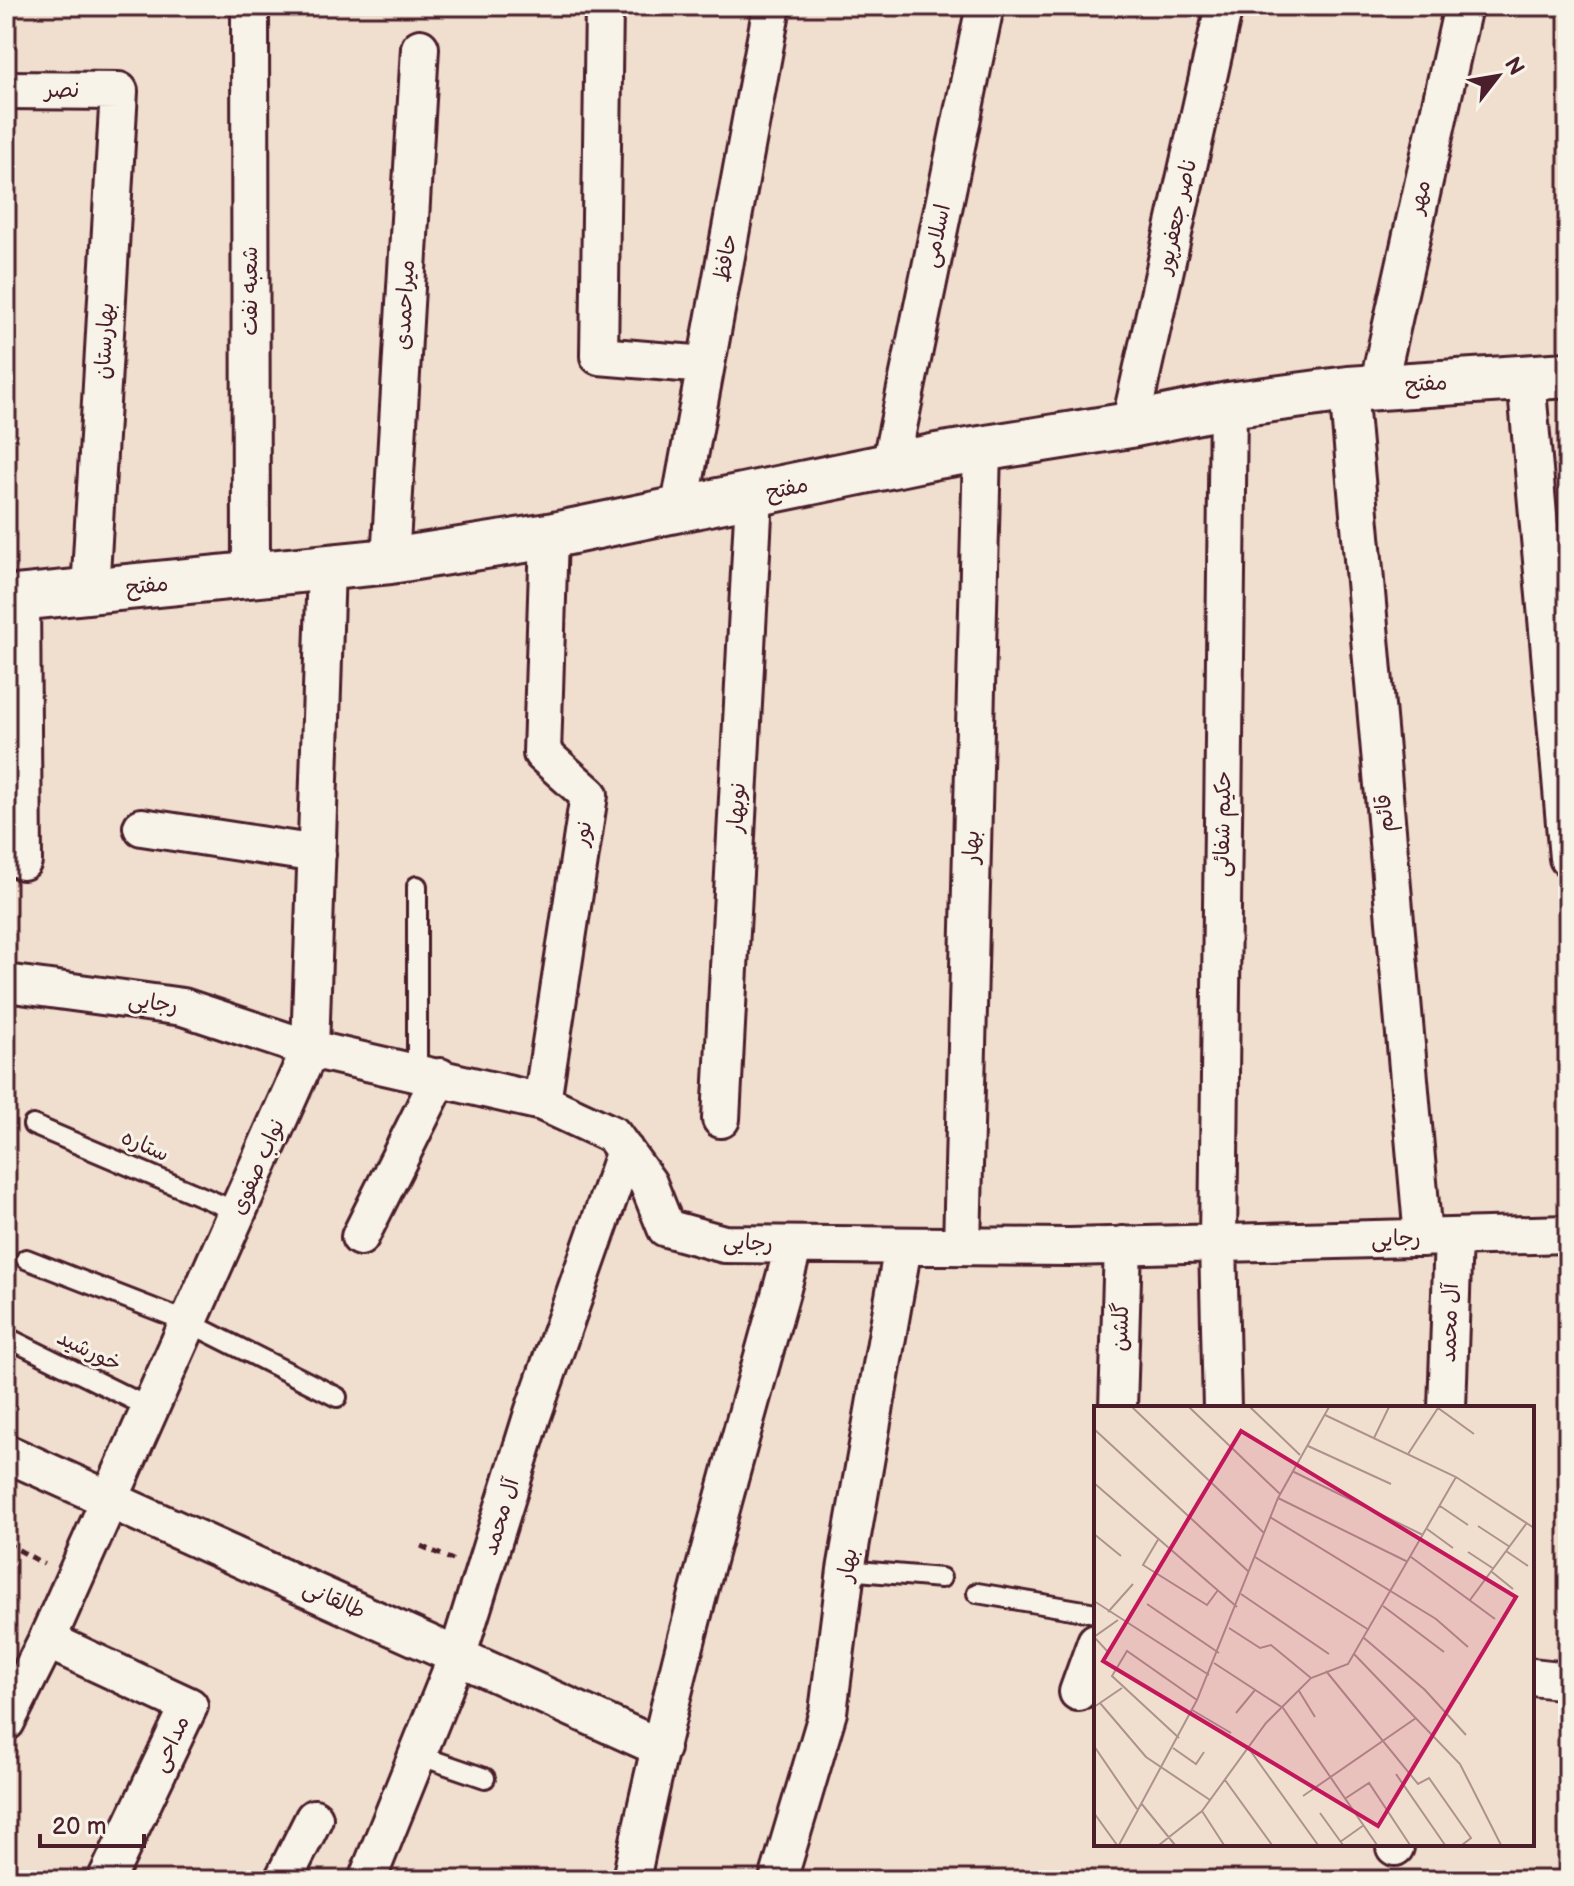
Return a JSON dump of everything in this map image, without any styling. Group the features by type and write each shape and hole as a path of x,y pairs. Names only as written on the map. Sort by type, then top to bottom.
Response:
{"street":[{"name":"شعبه نفت","path":"250,6 251,576"},
{"path":"604,6 599,356 706,365"},
{"name":"حافظ","path":"679,511 772,6"},
{"name":"اسلامی","path":"890,466 985,6"},
{"name":"ناصر جعفرپور","path":"1130,425 1224,6"},
{"name":"مهر","path":"1363,388 1463,6"},
{"name":"میراحمدی","path":"390,561 420,48"},
{"name":"نصر","path":"6,90 119,91"},
{"name":"بهارستان","path":"90,592 119,91"},
{"name":"مفتح","path":"14,599 390,561 549,536 890,466 1228,405 1363,388 1547,376"},
{"path":"1547,376 1568,858"},
{"name":"قائم","path":"1363,388 1438,1238"},
{"name":"حکیم شفائی","path":"1222,1406 1218,1243 1228,405"},
{"name":"بهار","path":"962,1246 982,449"},
{"name":"نوبهار","path":"721,1119 754,496"},
{"name":"نور","path":"542,1102 589,795 542,753 549,536"},
{"name":"نواب صفوی","path":"6,1722 47,1640 310,1049 326,568"},
{"path":"14,599 15,785 23,861"},
{"path":"142,827 317,854"},
{"name":"رجایی","path":"6,983 183,1007 310,1049 542,1102 613,1135 648,1183 666,1228 724,1244 1123,1245 1568,1234"},
{"path":"360,1237 428,1074"},
{"name":"آل محمد","path":"367,1880 458,1654 533,1413 625,1151"},
{"name":"آل محمد","path":"1438,1238 1447,1406"},
{"path":"631,1880 661,1748 794,1245"},
{"name":"گلشن","path":"1118,1406 1123,1245"},
{"name":"بهار","path":"778,1880 828,1712 846,1570 903,1246"},
{"name":"طالقانی","path":"6,1453 661,1748"},
{"name":"مداحی","path":"47,1640 189,1706 106,1880"},
{"path":"1078,1692 1094,1648"},
{"path":"1534,1677 1568,1681"},
{"path":"283,1880 314,1818"}],"lane":[{"path":"417,886 428,1074"},
{"name":"ستاره","path":"33,1125 238,1212"},
{"path":"26,1259 188,1322 337,1397"},
{"name":"خورشید","path":"6,1337 150,1408"},
{"path":"846,1570 941,1578"},
{"path":"977,1593 1094,1613"},
{"path":"418,1755 485,1778"}],"path":[{"path":"6,1543 73,1580"}]}
